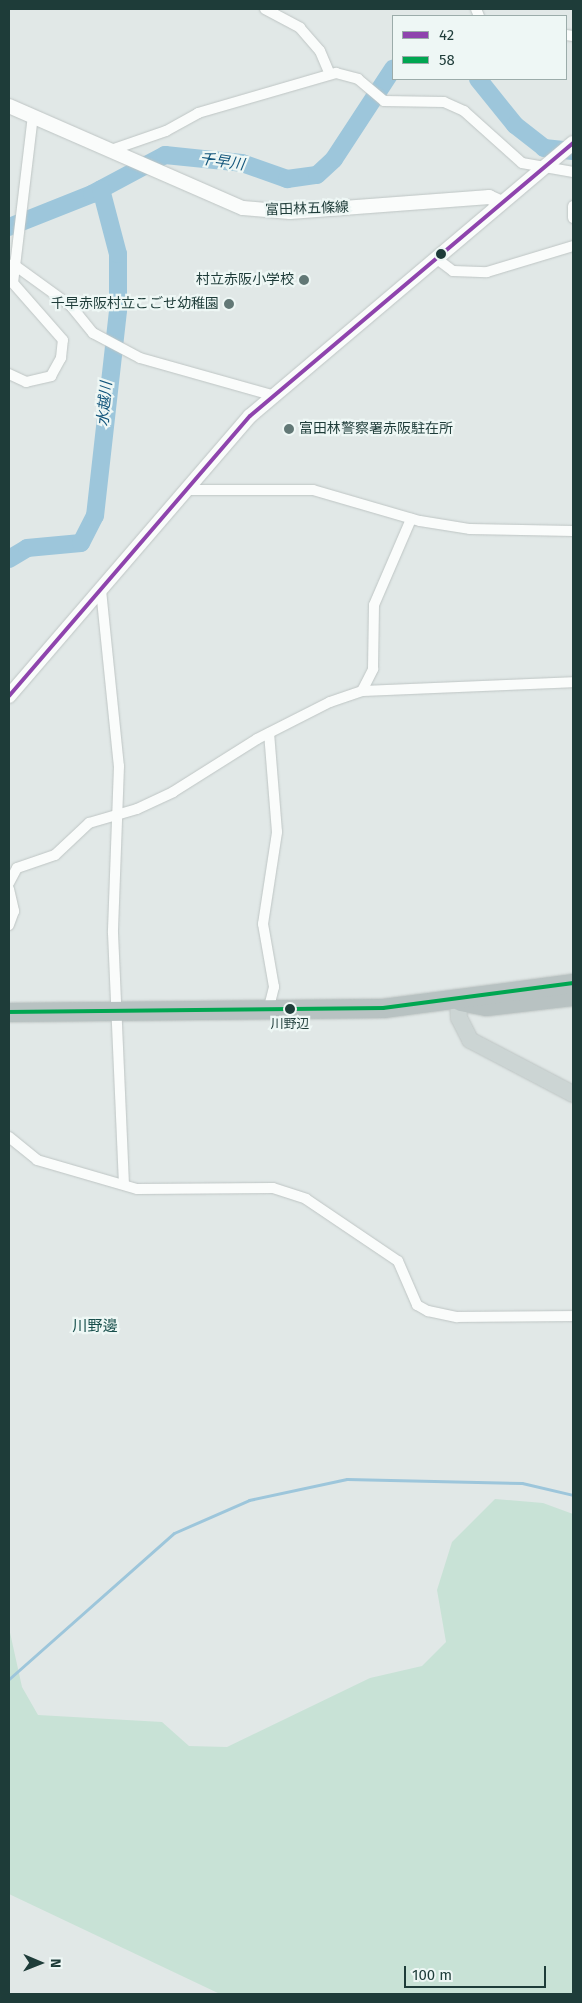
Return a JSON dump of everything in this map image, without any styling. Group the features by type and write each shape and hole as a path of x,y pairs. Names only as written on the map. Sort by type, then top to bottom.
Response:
{"highway":[{"path":"9,1012 268,1007 383,1008 458,1000 484,992 573,983"},
{"path":"458,1000 486,1006 573,996"}],"main road":[{"path":"458,1000 459,1018 470,1040 573,1094"}],"street":[{"path":"265,9 300,28 320,51 330,74"},
{"path":"119,152 166,131 198,113 330,74 349,74 384,102 422,100 457,108 522,163 540,169 573,172"},
{"name":"富田林五條線","path":"9,106 119,152 243,208 270,212 489,196 502,203"},
{"path":"9,374 26,382 51,376 61,358 63,340 54,325 25,302 13,283 13,264 20,207 34,115"},
{"path":"9,696 187,490 272,395 437,259 540,169 573,143"},
{"path":"573,206 573,218"},
{"path":"437,259 454,271 486,272 573,246"},
{"path":"13,264 71,306 93,334 140,358 272,395"},
{"path":"187,490 312,490 411,520 470,528 573,531"},
{"path":"362,692 373,669 374,605 411,520"},
{"path":"101,590 116,709 118,812 113,934 124,1184"},
{"path":"9,883 17,868 55,855 89,823 118,812 137,809 173,792 304,713 362,692 573,682"},
{"path":"268,1007 274,987 263,924 277,832 269,733"},
{"path":"9,888 14,911 9,925"},
{"path":"9,1137 37,1160 137,1189 273,1188 322,1208 379,1244 404,1267 408,1289 417,1305 428,1311 457,1317 573,1316"}],"green space":[{"path":"495,1499 543,1503 573,1514 573,1994 220,1994 9,1894 9,1628 22,1687 38,1715 162,1722 189,1746 227,1747 370,1678 422,1666 446,1642 437,1590 452,1542"}],"waterway":[{"name":"千早川","path":"9,227 92,194 165,155 242,163 287,179 317,175 334,159 392,71"},
{"name":"千早川","path":"479,80 515,125 544,148 573,151"},
{"name":"水越川","path":"9,559 27,548 81,543 95,516 118,310 118,254 101,189"},
{"path":"9,1679 174,1533 249,1500 347,1479 522,1483 573,1495"}],"transit line":[{"name":"42","path":"9,696 250,416 573,143"},
{"name":"58","path":"9,1012 383,1008 573,983"}],"place":[{"name":"村立赤阪小学校","path":"304,280"},
{"name":"千早赤阪村立こごせ幼稚園","path":"229,304"},
{"name":"富田林警察署赤阪駐在所","path":"289,429"},
{"name":"川野辺","path":"290,1009"}],"district":[{"name":"川野邊","path":"95,1327"}]}
